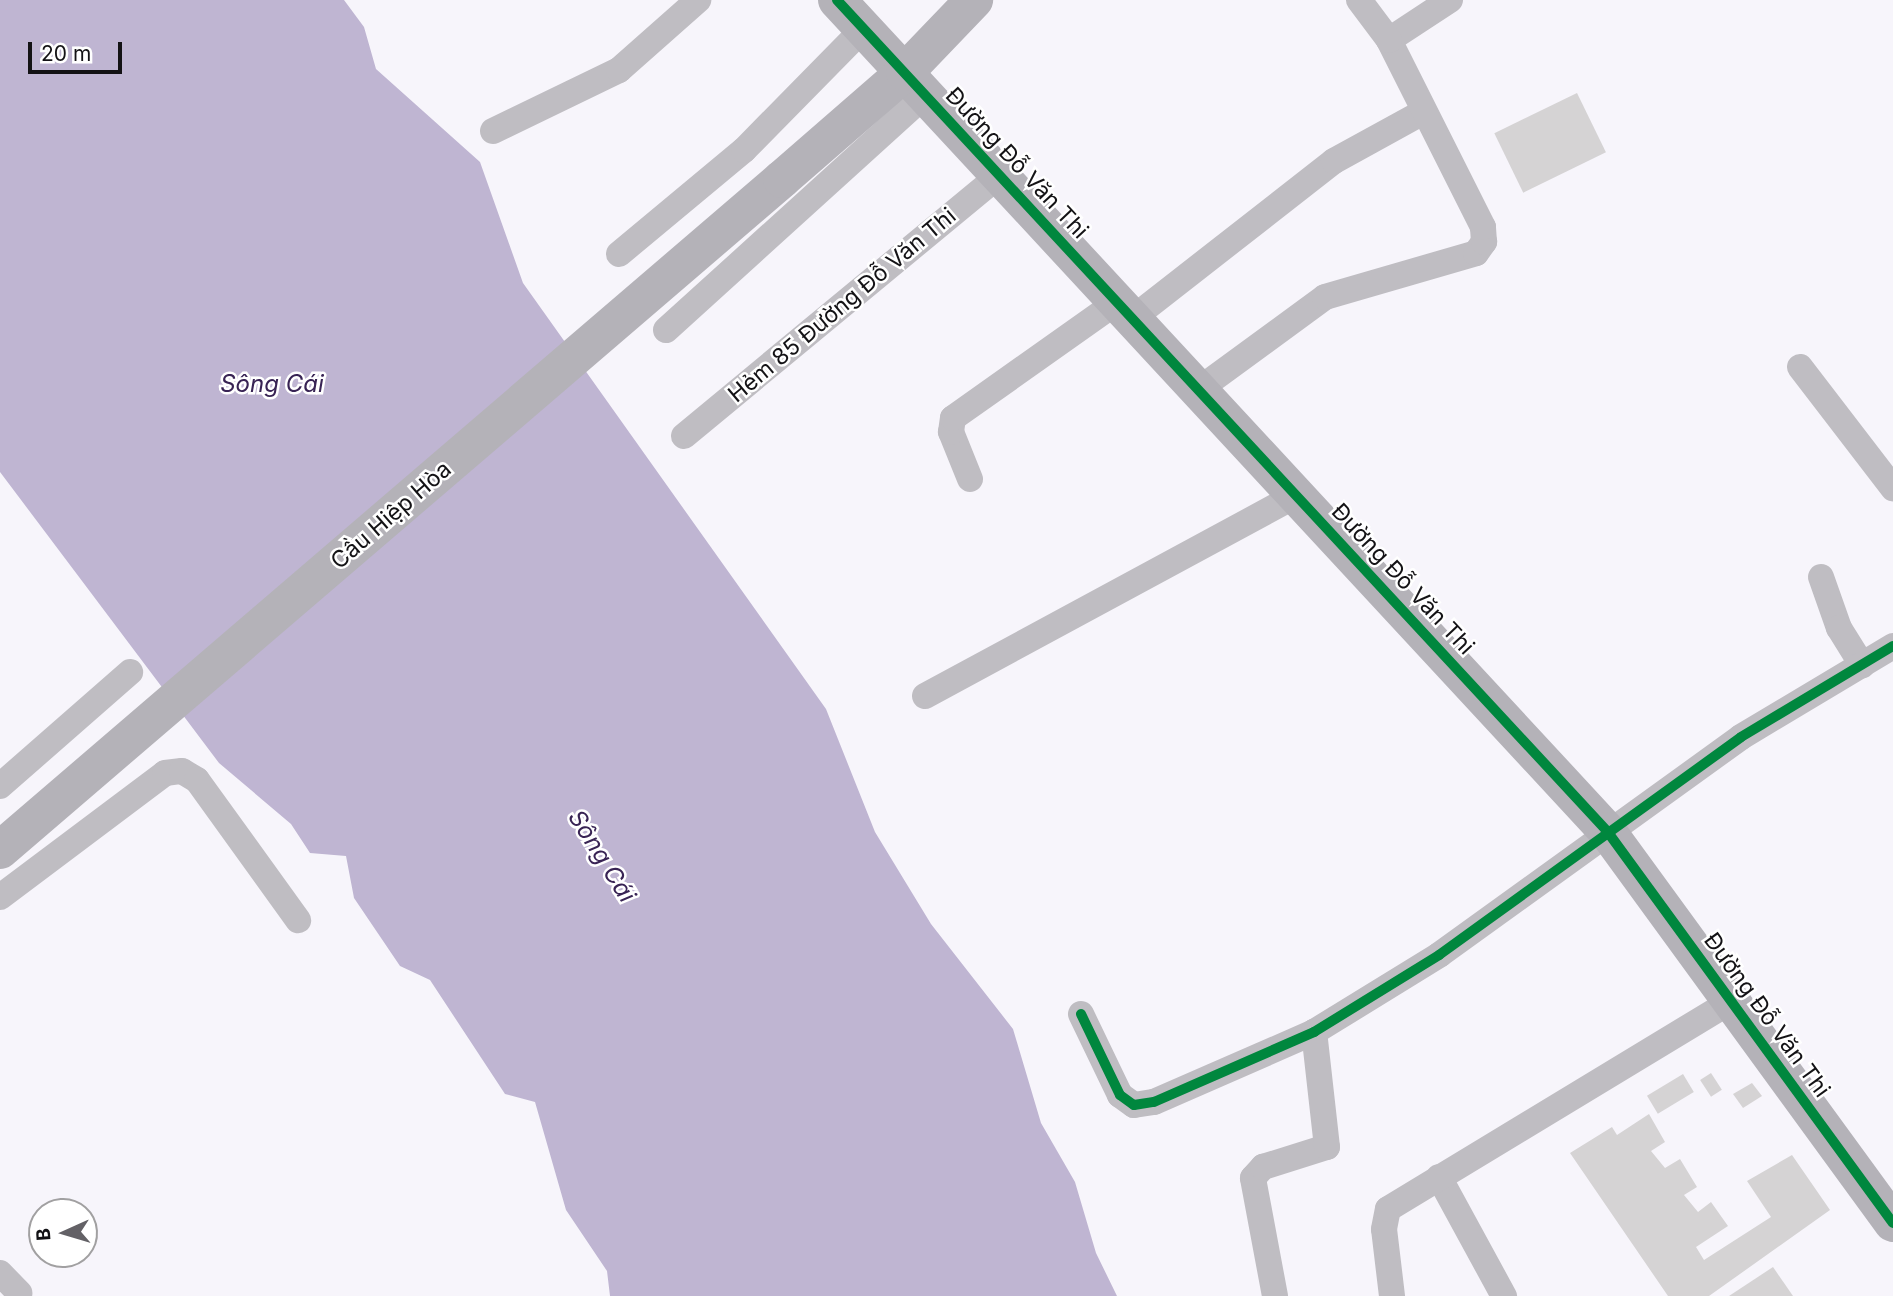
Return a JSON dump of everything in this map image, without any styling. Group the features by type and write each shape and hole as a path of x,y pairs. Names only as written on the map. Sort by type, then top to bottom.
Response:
{"street":[{"path":"493,131 608,77 698,0"},
{"name":"Đường Đỗ Văn Thi","path":"838,0 1607,831 1893,1223"},
{"name":"Cầu Hiệp Hòa","path":"0,850 782,179 915,84 974,0"},
{"path":"1198,390 1325,297 1476,253 1483,227 1389,40 1359,0"},
{"path":"1389,40 1450,0"},
{"path":"619,254 744,150 864,28"},
{"path":"666,330 915,84"},
{"path":"970,479 950,432 953,418 1125,310 1334,161 1423,112"},
{"name":"Hẻm 85 Đường Đỗ Văn Thi","path":"684,436 1000,175"},
{"path":"1800,367 1893,488"},
{"path":"925,696 1296,495"},
{"path":"1821,577 1839,628 1862,664"},
{"path":"1082,1014 1121,1096 1133,1105 1154,1102 1314,1032 1439,955 1607,831 1741,737 1893,646"},
{"path":"0,786 130,672"},
{"path":"0,897 166,773 183,771 197,780 298,920"},
{"path":"1392,1296 1384,1217 1398,1201 1731,1001"},
{"path":"1275,1296 1253,1178 1262,1167 1327,1147 1314,1032"},
{"path":"1439,1177 1504,1296"},
{"path":"0,1273 19,1293"}],"water":[{"name":"Sông Cái","path":"0,0 344,0 364,27 376,69 480,162 523,283 826,709 875,832 931,924 1013,1029 1041,1123 1075,1182 1096,1253 1117,1296 610,1296 607,1271 566,1210 535,1102 505,1094 430,980 400,966 354,898 346,856 310,853 291,824 219,763 0,472"}],"building":[{"path":"1577,93 1606,152 1523,193 1494,133"},
{"path":"1711,1073 1722,1090 1711,1097 1700,1080"},
{"path":"1683,1074 1694,1092 1658,1114 1647,1096"},
{"path":"1752,1083 1762,1096 1743,1108 1733,1094"},
{"path":"1649,1114 1665,1142 1651,1151 1665,1168 1680,1159 1697,1187 1684,1195 1698,1212 1711,1202 1728,1226 1696,1247 1704,1260 1771,1217 1747,1181 1792,1155 1830,1210 1709,1296 1668,1296 1570,1153 1612,1127 1617,1135"},
{"path":"1773,1267 1793,1296 1729,1296"}],"cycle path":[{"path":"837,0 1607,831 1893,1223"},
{"path":"1081,1014 1120,1095 1134,1105 1154,1102 1314,1032 1439,955 1741,737 1893,646"}]}
